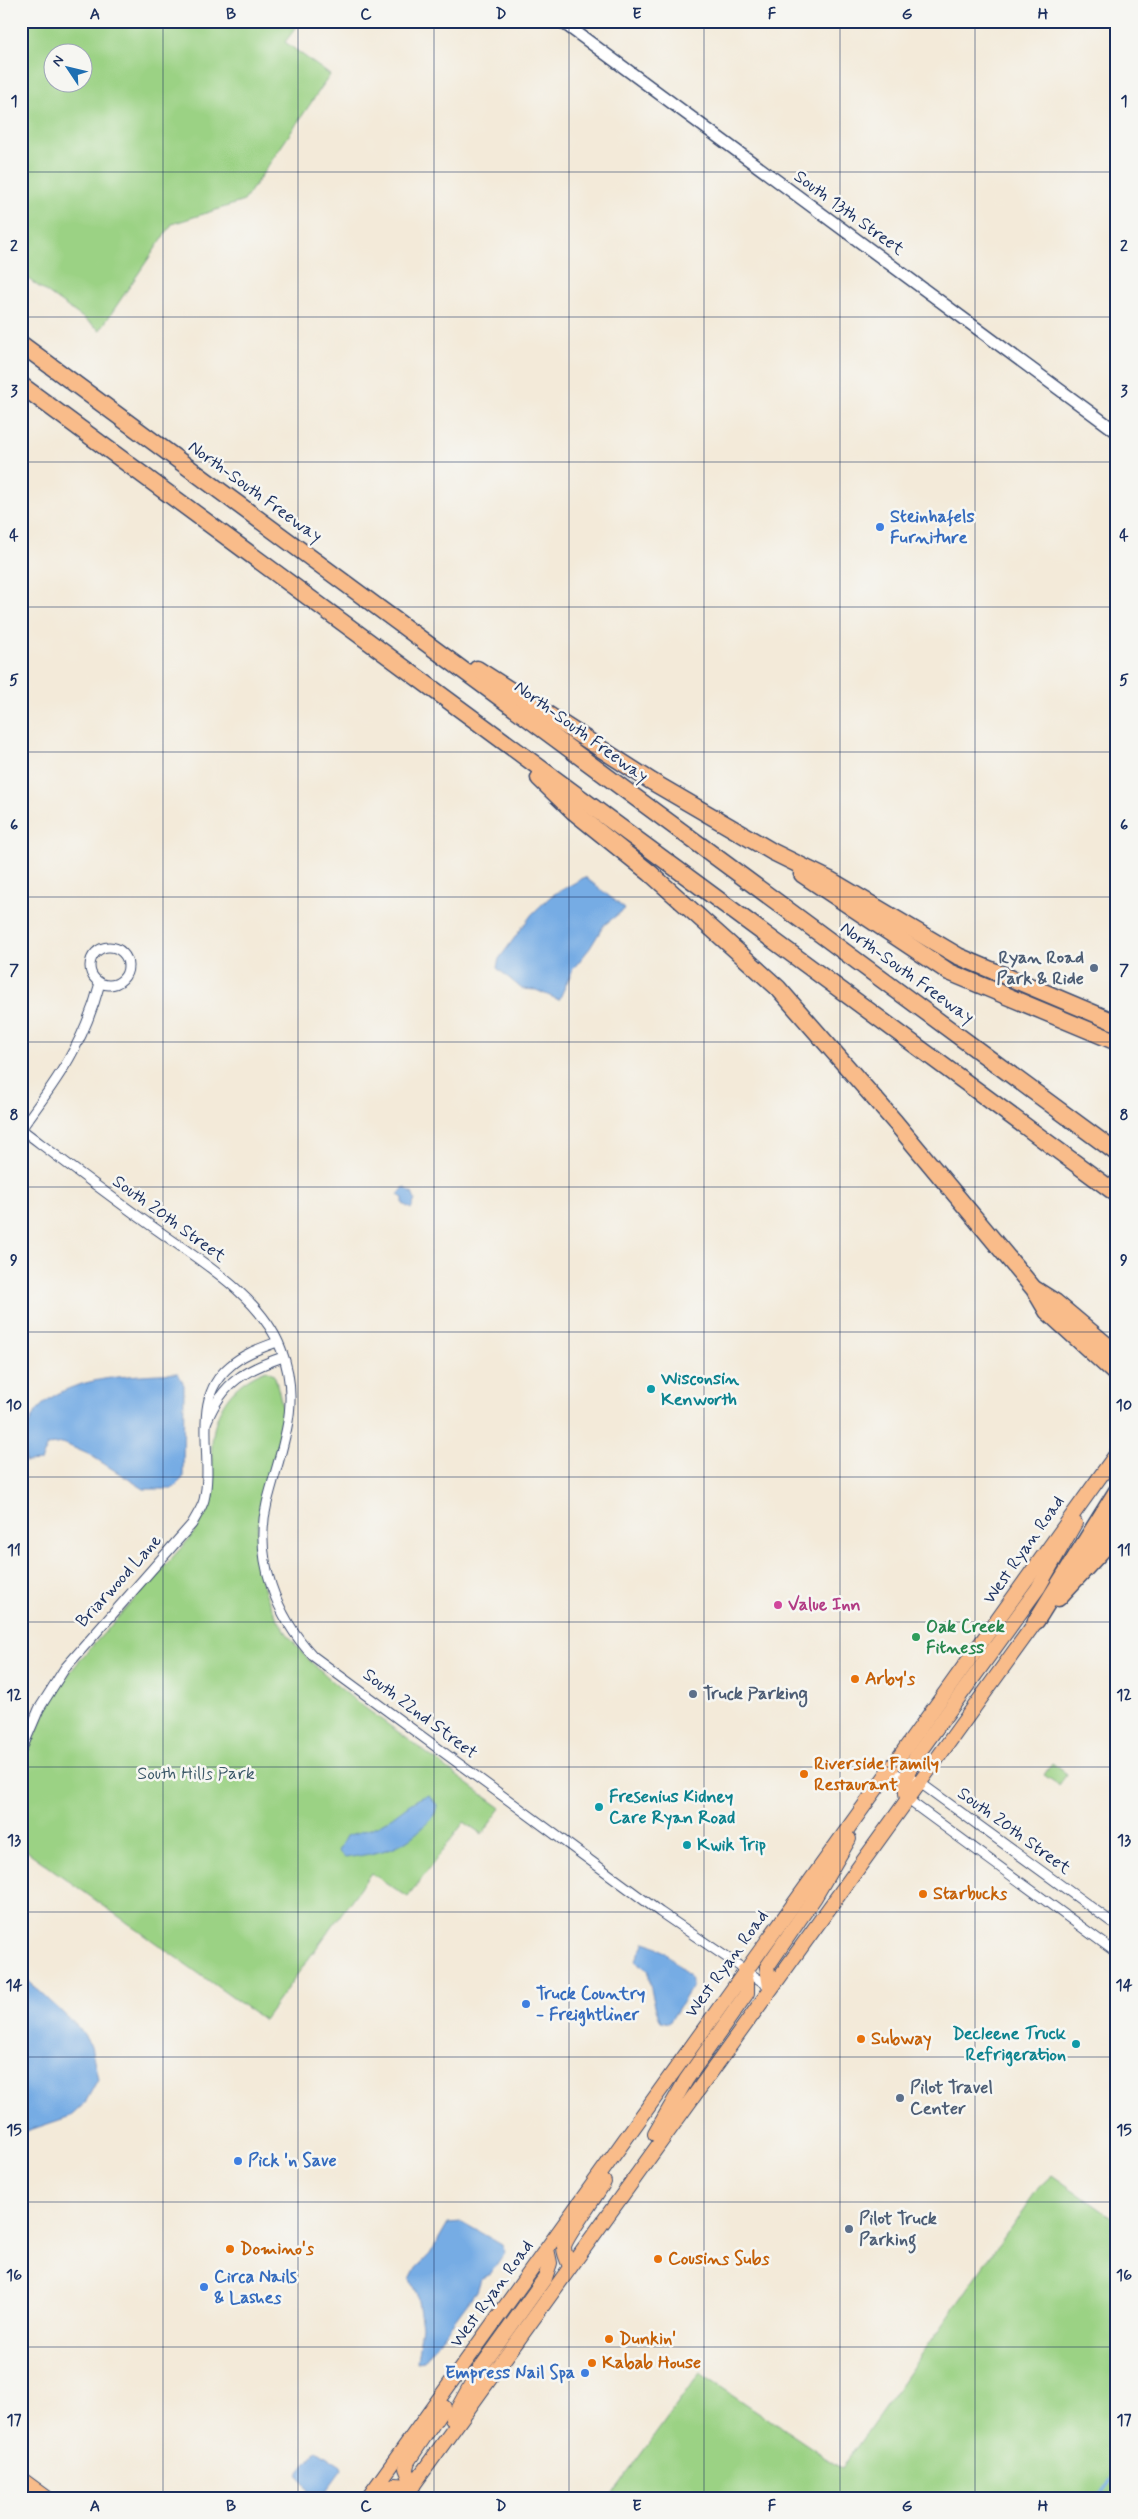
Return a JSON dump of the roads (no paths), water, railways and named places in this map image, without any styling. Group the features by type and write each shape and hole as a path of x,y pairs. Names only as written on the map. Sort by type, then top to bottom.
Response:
{"highway":[{"name":"North-South Freeway","path":"21,344 1117,1153"},
{"path":"21,385 1117,1194"},
{"path":"365,598 568,726 651,781 772,852 830,880 958,956 1117,1023"},
{"path":"492,733 573,811 650,873 778,988 895,1122 1034,1289 1047,1312 1117,1375"},
{"path":"772,852 821,888 949,972 1117,1042"},
{"path":"1034,1289 1055,1302 1117,1354"},
{"path":"1036,1621 1117,1491"},
{"path":"1036,1621 1117,1534"}],"main road":[{"name":"West Ryan Road","path":"371,2494 1117,1453"},
{"path":"907,1799 904,1785 906,1776 917,1755 1038,1588 1070,1533 1093,1486"},
{"path":"408,2492 919,1782 1117,1512"},
{"path":"770,1988 767,1967 815,1897 850,1837 857,1814"},
{"path":"641,2167 654,2136 686,2080 747,1994 747,1982 744,1971"},
{"path":"570,2266 565,2256 566,2240 593,2203 613,2167 623,2142"},
{"path":"442,2445 457,2409 479,2370 545,2278 550,2263 547,2250"},
{"path":"408,2492 406,2468 408,2461 433,2425 466,2362"},
{"path":"23,2484 47,2498"},
{"path":"371,2494 395,2485 408,2492"}],"street":[{"name":"South 13th Street","path":"561,21 575,26 1117,432"},
{"path":"113,947 119,950 127,959 128,971 117,984 100,983 91,975 90,962 92,956 101,948 113,947"},
{"path":"21,1129 69,1062 81,1040 100,983"},
{"name":"South 20th Street","path":"21,1129 235,1287 258,1313 281,1350"},
{"name":"Briarwood Lane","path":"21,1751 39,1709 65,1668 192,1524 204,1501 207,1471 206,1407 213,1386 229,1366 251,1353 281,1350"},
{"name":"Briarwood Lane","path":"206,1424 215,1403 233,1380 281,1350"},
{"name":"South 22nd Street","path":"281,1350 291,1391 289,1424 267,1504 264,1541 270,1583 282,1614 304,1646 314,1656 515,1806 770,1988"},
{"name":"South 20th Street","path":"888,1771 919,1782 1117,1926"},
{"path":"907,1799 1117,1953"}],"water":[{"path":"585,877 625,909 604,925 590,948 573,969 559,1000 536,990 522,989 497,968 499,959 532,914 551,896"},
{"path":"404,1187 412,1193 415,1200 411,1209 403,1204 403,1198 398,1195"},
{"path":"178,1373 184,1385 183,1478 172,1489 144,1489 90,1455 63,1443 48,1445 41,1461 25,1462 24,1443 26,1432 35,1413 50,1399 68,1389 90,1382 136,1375"},
{"path":"429,1795 437,1805 434,1815 423,1827 405,1841 387,1850 345,1858 338,1851 346,1836 377,1826 416,1800"},
{"path":"645,1942 665,1952 691,1978 692,1987 669,2023 661,2021 659,2018 651,1988 649,1971 635,1961"},
{"path":"21,1974 79,2028 91,2046 98,2079 85,2103 71,2116 21,2133"},
{"path":"462,2222 502,2245 505,2252 490,2274 480,2279 476,2291 424,2361 417,2362 422,2326 417,2295 410,2280 416,2268 430,2254 448,2223"},
{"path":"317,2450 341,2466 342,2469 321,2498 314,2498 297,2474"}],"waterway":[{"path":"1098,2498 1117,2472"}],"place":[{"name":"Steinhafels Furniture","path":"880,527"},
{"name":"Ryan Road Park & Ride","path":"1094,968"},
{"name":"Wisconsin Kenworth","path":"651,1389"},
{"name":"Value Inn","path":"778,1605"},
{"name":"Oak Creek Fitness","path":"916,1637"},
{"name":"Arby's","path":"855,1679"},
{"name":"Truck Parking","path":"693,1694"},
{"name":"Riverside Family Restaurant","path":"804,1774"},
{"name":"Fresenius Kidney Care Ryan Road","path":"599,1807"},
{"name":"Kwik Trip","path":"687,1845"},
{"name":"Starbucks","path":"923,1894"},
{"name":"Truck Country - Freightliner","path":"526,2004"},
{"name":"Subway","path":"861,2039"},
{"name":"Decleene Truck Refrigeration","path":"1076,2044"},
{"name":"Pilot Travel Center","path":"900,2098"},
{"name":"Pick 'n Save","path":"238,2161"},
{"name":"Pilot Truck Parking","path":"849,2229"},
{"name":"Domino's","path":"230,2249"},
{"name":"Cousins Subs","path":"658,2259"},
{"name":"Circa Nails & Lashes","path":"204,2287"},
{"name":"Dunkin'","path":"609,2339"},
{"name":"Kabab House","path":"592,2363"},
{"name":"Empress Nail Spa","path":"585,2373"}],"park label":[{"name":"South Hills Park","path":"196,1774"}]}
